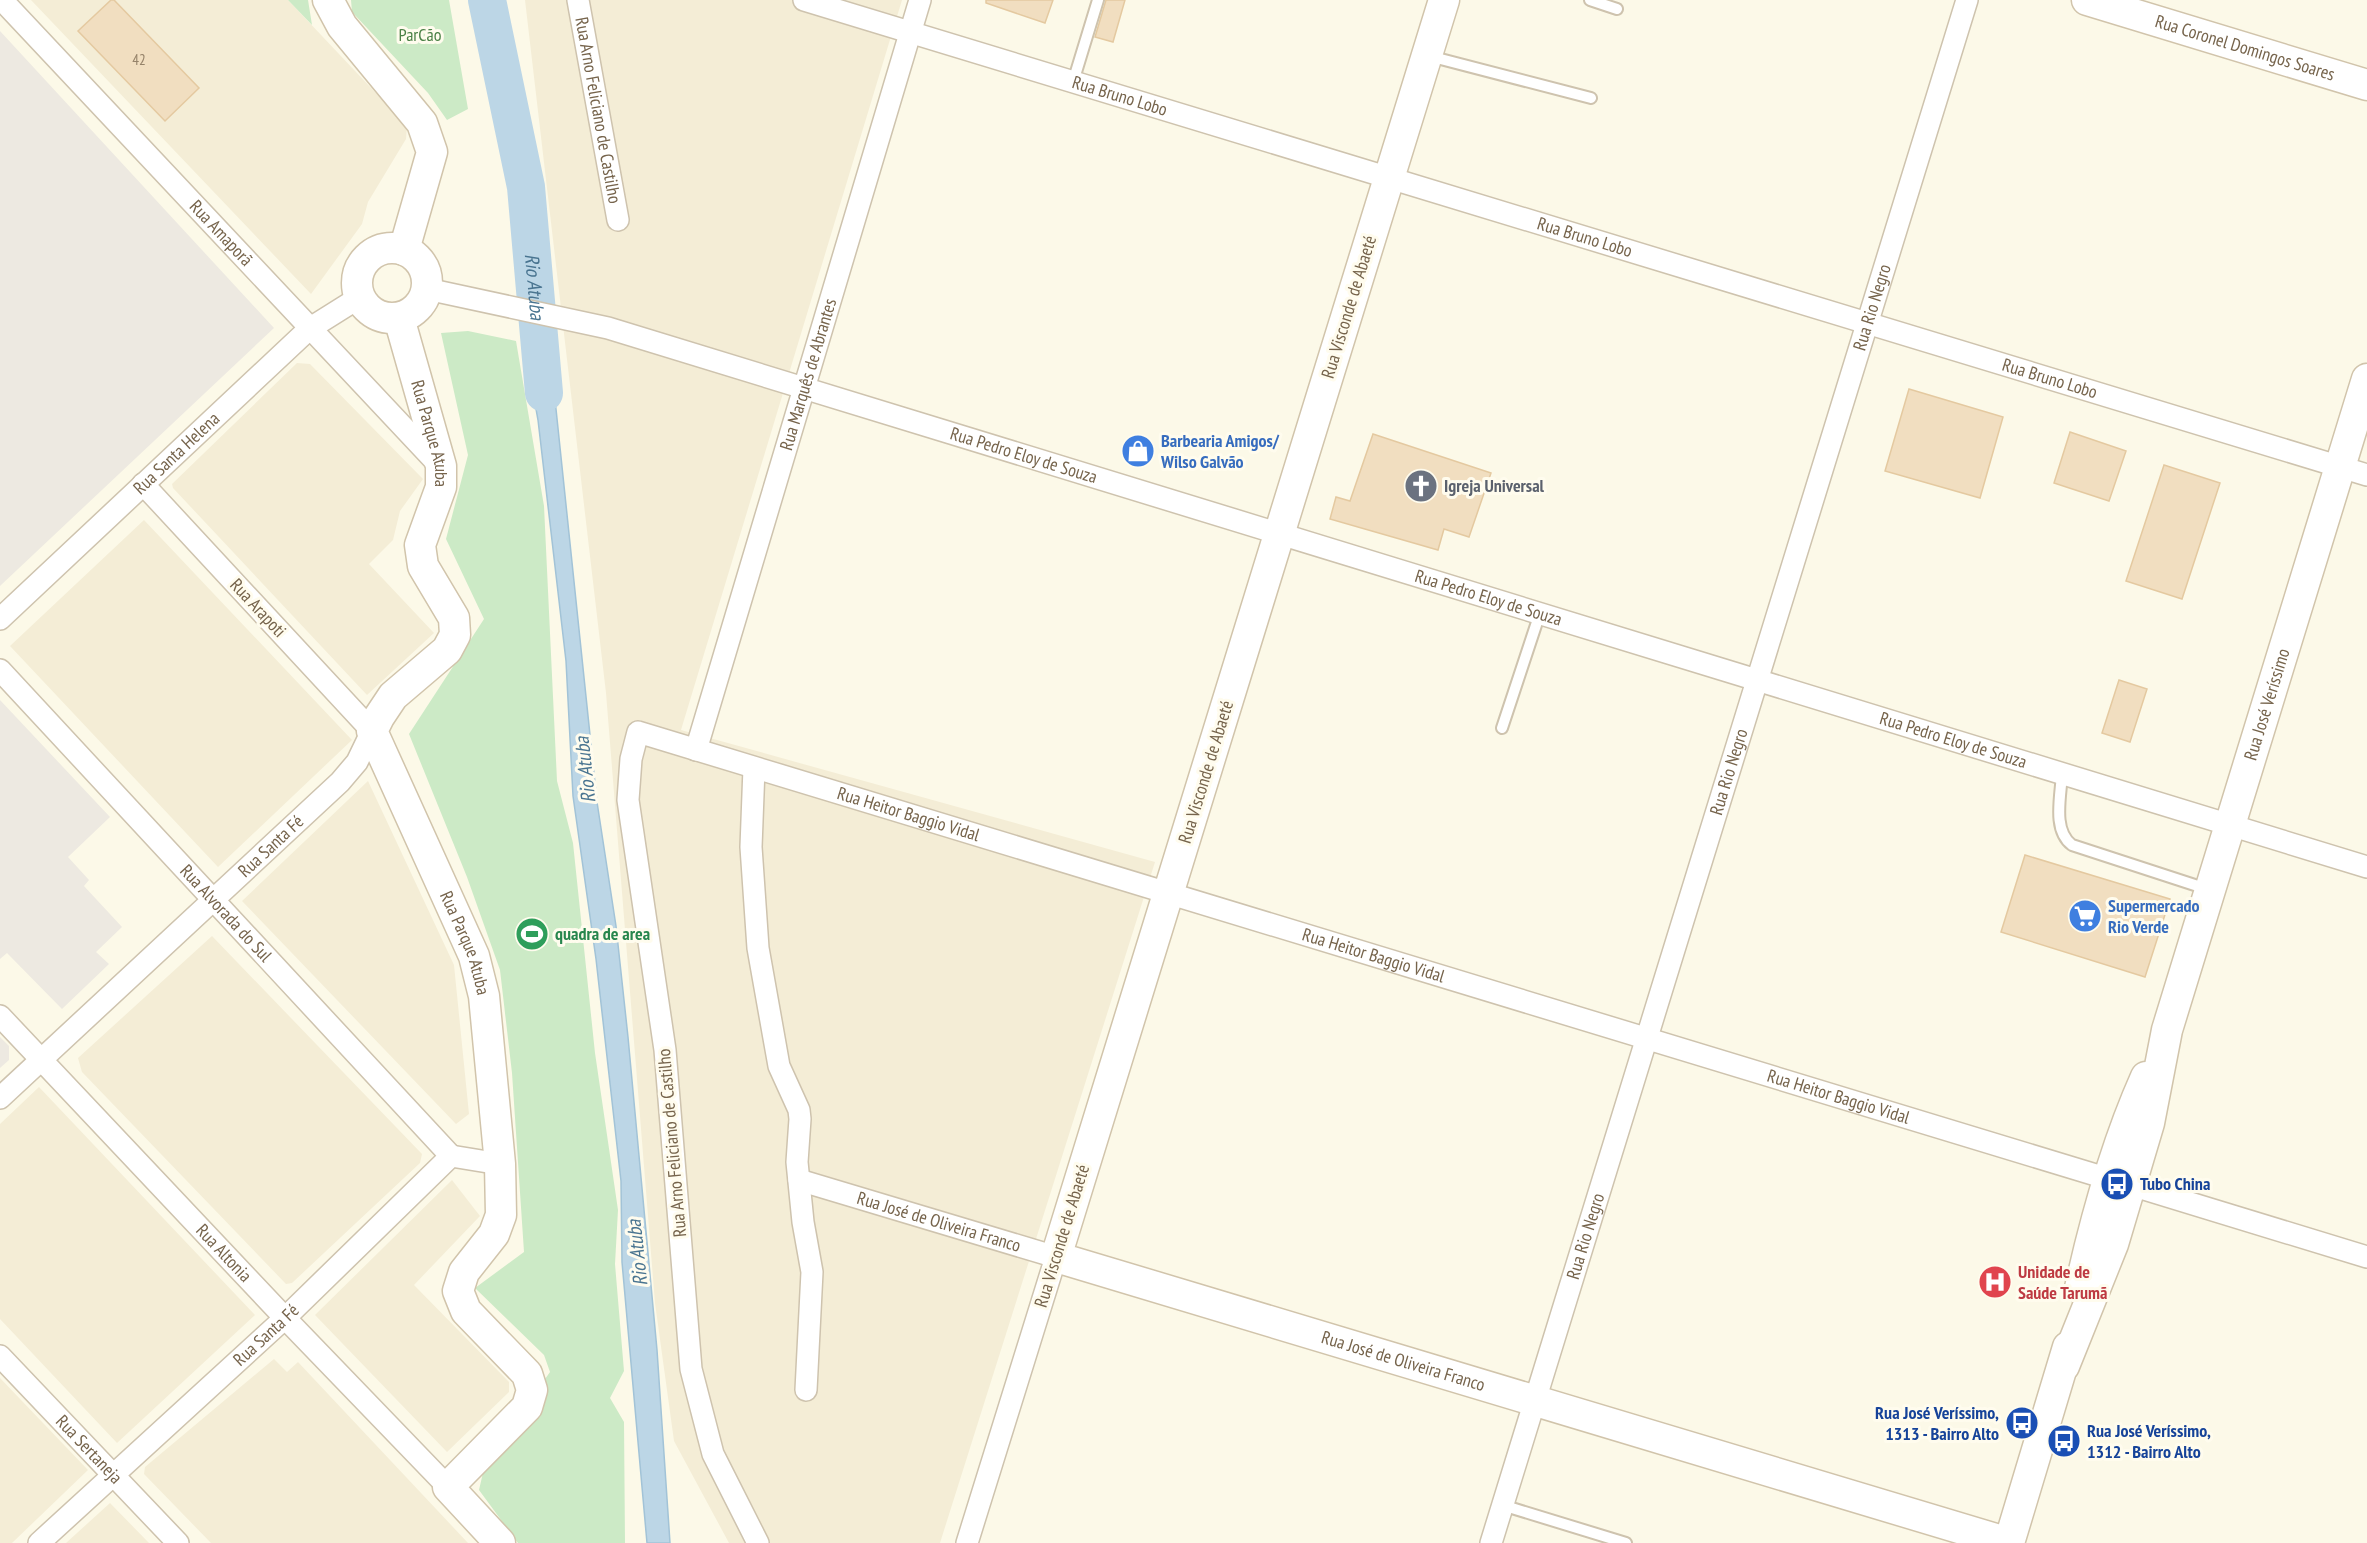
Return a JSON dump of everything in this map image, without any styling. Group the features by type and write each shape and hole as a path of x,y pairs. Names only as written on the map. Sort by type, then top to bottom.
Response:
{"street":[{"name":"Rua Amaporã","path":"2,0 309,329 441,466"},
{"path":"328,0 342,26 422,123 432,152 404,250"},
{"name":"Rua Arno Feliciano de Castilho","path":"578,0 618,220"},
{"name":"Rua Bruno Lobo","path":"804,0 2354,471"},
{"name":"Rua Marquês de Abrantes","path":"696,750 920,0"},
{"name":"Rua Visconde de Abaeté","path":"968,1543 1444,0"},
{"name":"Rua Rio Negro","path":"1491,1543 1967,0"},
{"name":"Rua Coronel Domingos Soares","path":"2087,0 2367,85"},
{"path":"381,250 404,250 413,254 425,269 427,289 418,308 399,318 387,318 376,314 360,297 358,275 363,264 381,250"},
{"name":"Rua Pedro Eloy de Souza","path":"427,289 608,328 2367,867"},
{"name":"Rua Santa Helena","path":"0,619 309,329 360,297"},
{"name":"Rua Parque Atuba","path":"399,318 441,466 441,487 420,545 423,566 454,618 455,635 447,650 393,696 372,731 474,956 484,996 500,1164 501,1215 494,1234 464,1272 458,1291 466,1311 527,1374 532,1390 526,1407 448,1487"},
{"name":"Rua José Veríssimo","path":"2009,1543 2064,1366 2113,1244 2120,1182 2149,1123 2167,1030 2230,825 2354,471 2367,379"},
{"name":"Rua Arapoti","path":"143,484 372,731"},
{"name":"Rua Alvorada do Sul","path":"0,670 451,1156"},
{"name":"Rua Santa Fé","path":"0,1098 340,782 357,762 372,731"},
{"name":"Rua Arno Feliciano de Castilho","path":"638,732 631,759 628,800 666,1062 691,1368 713,1454 758,1543"},
{"name":"Rua Heitor Baggio Vidal","path":"638,732 2367,1257"},
{"path":"754,768 751,847 753,904 767,1004 780,1066 799,1110 796,1148 804,1229 812,1272 806,1390"},
{"name":"Rua Altonia","path":"0,1016 448,1487"},
{"path":"451,1156 500,1164"},
{"name":"Rua Santa Fé","path":"39,1543 285,1318 451,1156"},
{"name":"Rua José de Oliveira Franco","path":"799,1180 2009,1543"},
{"name":"Rua Sertaneja","path":"0,1356 178,1543"},
{"path":"448,1487 500,1543"}],"lane":[{"path":"1072,82 1098,0"},
{"path":"1590,0 1617,9"},
{"path":"1427,55 1592,98"},
{"path":"1502,728 1540,614"},
{"path":"2062,773 2060,829 2063,838 2072,845 2210,890"},
{"path":"1502,1505 1626,1543"}],"shaded area":[{"path":"31,0 288,0 407,126 406,139 368,202 362,224 311,294"},
{"path":"525,0 902,0 681,730 1155,862 940,1543 729,1543 674,1441 655,1303 606,693"},
{"path":"0,31 274,328 0,586"},
{"path":"297,363 310,364 423,479 400,511 393,540 369,564 434,633 367,695 173,488 172,484"},
{"path":"144,520 352,740 218,867 10,646"},
{"path":"0,700 110,817 68,857 89,880 84,886 122,927 96,952 109,964 62,1009 7,953 0,959"},
{"path":"368,781 454,965 469,1114 456,1124 242,901"},
{"path":"212,936 422,1154 420,1163 292,1283 286,1284 82,1072 78,1058"},
{"path":"0,1037 9,1046 9,1060 0,1068"},
{"path":"39,1087 255,1315 117,1443 0,1319 0,1124"},
{"path":"452,1180 480,1216 414,1285 509,1382 509,1392 447,1452 315,1315"},
{"path":"274,1359 287,1372 298,1362 468,1543 211,1543 144,1474 145,1467"},
{"path":"0,1378 88,1470 12,1543 0,1543"},
{"path":"110,1503 149,1543 66,1543"}],"green space":[{"path":"288,0 308,0 312,25"},
{"name":"ParCão","path":"351,0 449,0 468,109 447,120 428,93 352,12"},
{"path":"468,331 516,341 544,506 557,781 573,843 595,1053 618,1210 615,1264 624,1371 610,1398 624,1422 625,1543 518,1543 479,1490 485,1464 550,1372 544,1355 475,1288 524,1252 512,1073 500,970 467,877 409,734 484,619 446,539 468,455 441,333"}],"water":[{"path":"523,336 548,346 556,409 597,802 616,926 628,1037 657,1350 670,1543 647,1543 622,1262 621,1181 596,959 573,796 566,661 538,420"}],"building":[{"path":"111,0 114,0 199,88 165,121 78,31"},
{"path":"986,0 1053,0 1045,23 986,3"},
{"path":"1106,0 1125,0 1113,42 1095,37"},
{"path":"1909,389 2003,417 1980,498 1885,471"},
{"path":"2070,432 2126,451 2109,501 2054,483"},
{"name":"Igreja Universal","path":"1373,434 1491,473 1469,537 1444,529 1438,550 1330,519 1336,497 1350,501"},
{"path":"2164,465 2220,483 2182,599 2126,581"},
{"path":"2119,680 2147,689 2130,742 2102,733"},
{"name":"Supermercado Rio Verde","path":"2025,855 2170,899 2145,977 2001,932"}],"waterway":[{"name":"Rio Atuba","path":"487,0 526,187 544,393"}],"place":[{"name":"Barbearia Amigos/ Wilso Galvão","path":"1138,451"},
{"name":"Igreja Universal","path":"1421,486"},
{"name":"Supermercado Rio Verde","path":"2085,916"},
{"name":"quadra de area","path":"532,934"},
{"name":"Tubo China","path":"2117,1184"},
{"name":"Unidade de Saúde Tarumã","path":"1995,1282"},
{"name":"Rua José Veríssimo, 1313 - Bairro Alto","path":"2022,1423"},
{"name":"Rua José Veríssimo, 1312 - Bairro Alto","path":"2064,1441"}]}
